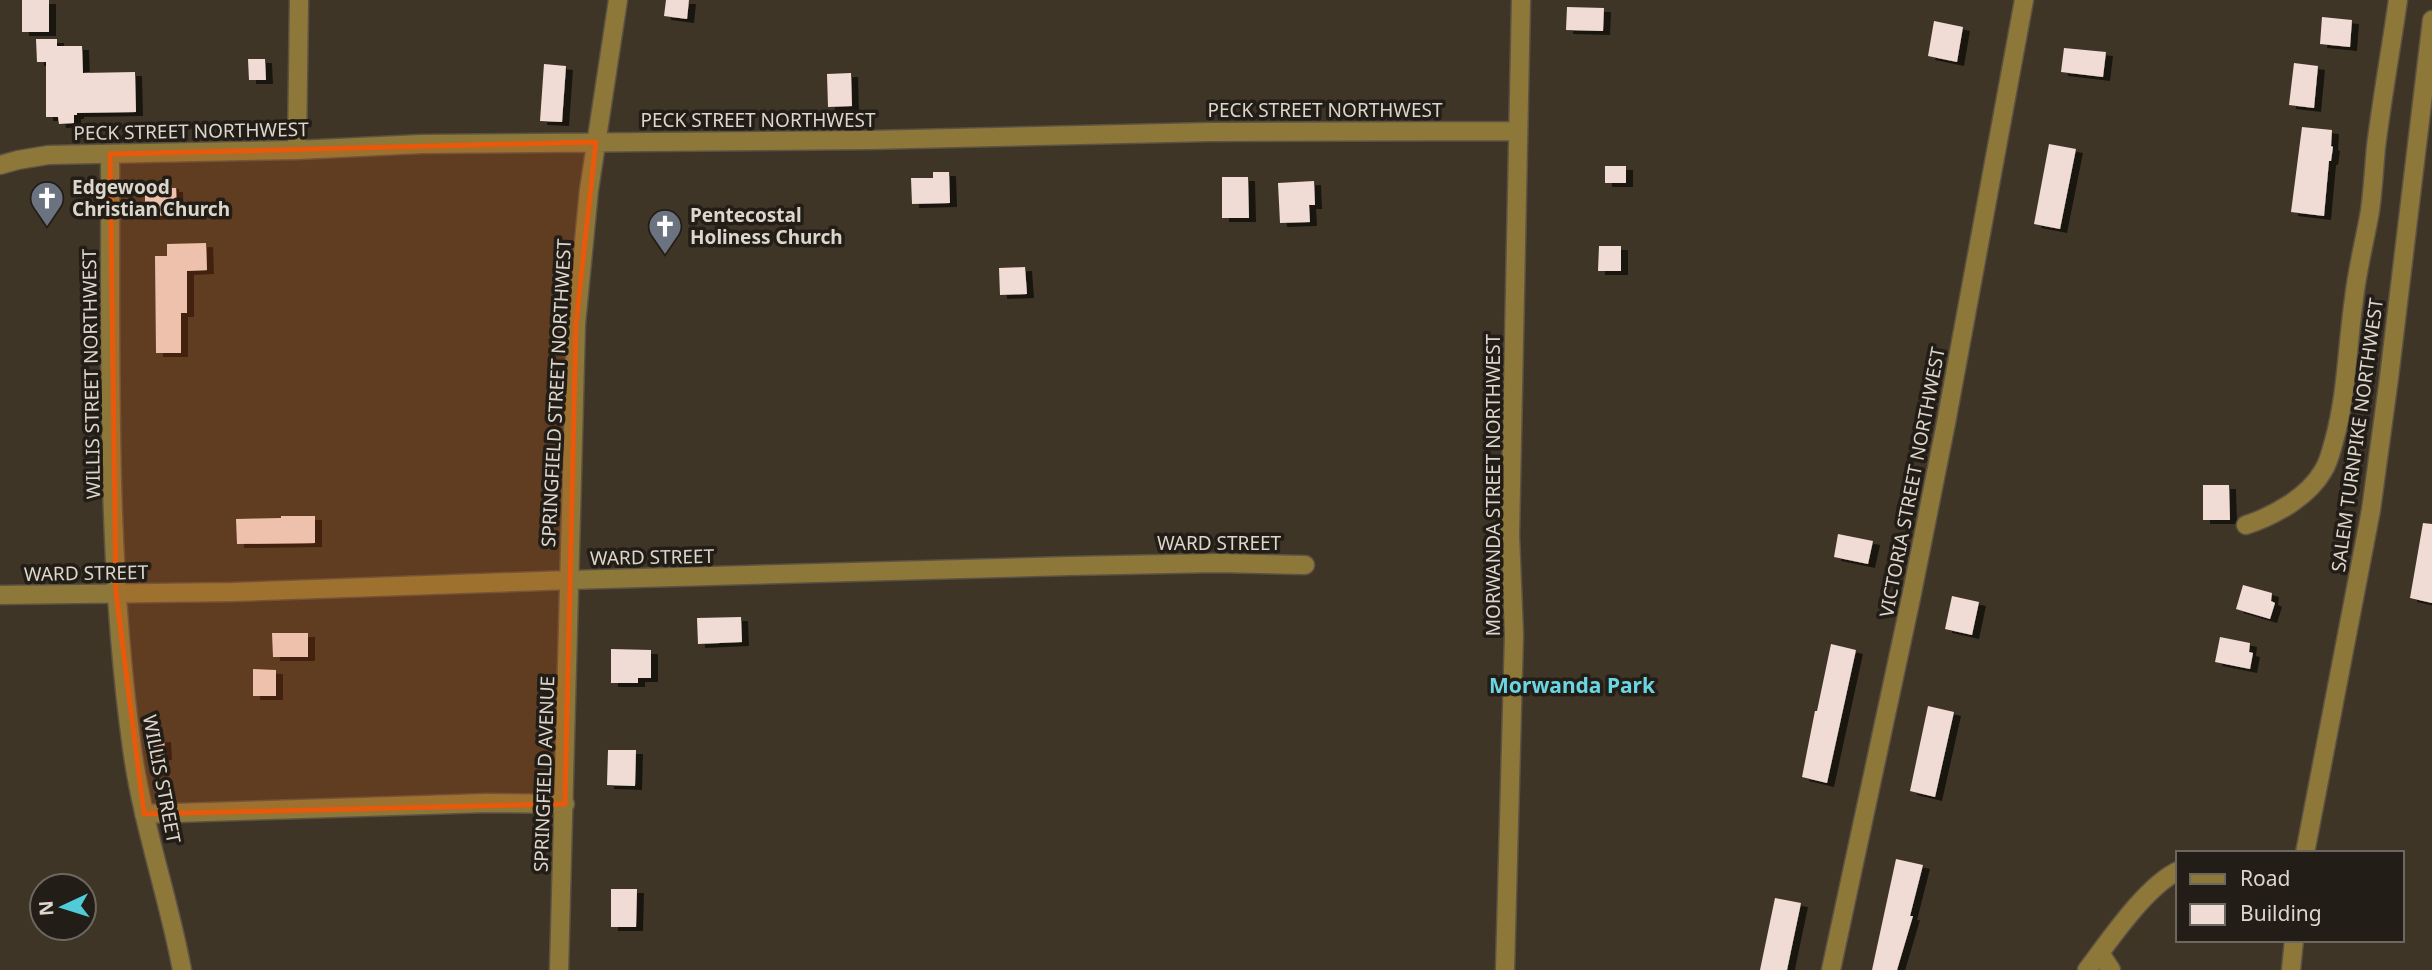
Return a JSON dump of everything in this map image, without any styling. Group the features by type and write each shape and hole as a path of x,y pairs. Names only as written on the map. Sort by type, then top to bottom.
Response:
{"street":[{"path":"298,150 299,0"},
{"name":"SPRINGFIELD STREET NORTHWEST","path":"569,580 576,324 589,190 618,0"},
{"name":"MORWANDA STREET NORTHWEST","path":"1505,970 1514,635 1510,536 1521,0"},
{"name":"VICTORIA STREET NORTHWEST","path":"1831,970 1935,477 2024,0"},
{"path":"2246,525 2262,520 2312,486 2323,472 2329,458 2341,416 2347,381 2351,316 2370,211 2398,0"},
{"name":"SALEM TURNPIKE NORTHWEST","path":"2305,851 2371,510 2429,62 2432,20"},
{"name":"PECK STREET NORTHWEST","path":"2,163 48,155 298,150 421,144 870,140 1210,132 1517,131"},
{"name":"WILLIS STREET NORTHWEST","path":"110,154 116,593"},
{"name":"WARD STREET","path":"0,595 246,592 1069,566 1217,563 1305,565"},
{"name":"SPRINGFIELD AVENUE","path":"559,970 569,580"},
{"name":"WILLIS STREET","path":"116,593 132,749 144,814 182,970"},
{"path":"144,814 488,803 565,804"},
{"path":"2087,970 2141,902 2159,883 2176,872"},
{"path":"2291,970 2294,942"},
{"path":"2100,953 2111,970"}],"highlighted area":[{"path":"596,142 576,324 565,804 144,814 116,593 110,154"}],"building":[{"path":"22,0 49,0 49,32 22,32"},
{"path":"666,0 689,0 687,19 664,16"},
{"path":"1567,7 1604,8 1603,31 1566,30"},
{"path":"2322,17 2352,20 2350,47 2320,44"},
{"path":"1934,21 1963,27 1957,62 1928,56"},
{"path":"36,39 57,39 57,46 82,46 83,73 135,72 136,112 77,113 74,115 74,123 59,124 58,117 46,117 46,62 37,62"},
{"path":"2064,48 2106,52 2103,77 2061,72"},
{"path":"248,59 265,59 266,80 249,80"},
{"path":"2294,63 2318,66 2314,108 2289,105"},
{"path":"544,64 566,66 562,122 540,121"},
{"path":"851,73 852,106 828,107 827,74"},
{"path":"2302,127 2332,130 2333,147 2329,161 2324,216 2291,212"},
{"path":"2049,144 2076,149 2060,229 2034,224"},
{"path":"1605,166 1626,166 1626,183 1605,183"},
{"path":"933,172 949,172 950,203 912,204 911,178 933,178"},
{"path":"1222,177 1248,177 1249,218 1222,218"},
{"path":"1314,181 1315,205 1309,205 1310,222 1280,223 1278,183"},
{"path":"172,185 172,188 176,188 177,215 145,216 145,190 149,190 148,186"},
{"path":"206,243 207,270 187,271 187,313 181,313 181,353 156,353 155,256 167,256 167,244"},
{"path":"1599,246 1621,246 1621,271 1598,271"},
{"path":"1025,267 1027,294 1000,295 999,268"},
{"path":"2203,485 2229,485 2230,520 2203,520"},
{"path":"315,516 315,543 237,544 236,519"},
{"path":"2423,523 2432,524 2432,603 2410,598"},
{"path":"1838,534 1873,541 1868,564 1834,557"},
{"path":"2243,585 2272,593 2271,601 2275,603 2270,619 2236,609"},
{"path":"1952,596 1979,602 1972,635 1945,629"},
{"path":"741,617 742,642 698,644 697,618"},
{"path":"272,633 308,633 308,657 273,657"},
{"path":"2220,637 2250,643 2249,652 2253,653 2250,669 2215,662"},
{"path":"1831,644 1856,650 1827,783 1802,777"},
{"path":"611,649 651,650 651,678 638,678 638,683 611,683"},
{"path":"253,669 276,670 276,696 253,696"},
{"path":"1928,706 1954,712 1935,797 1910,791"},
{"path":"164,738 165,756 149,757 148,739"},
{"path":"608,750 636,750 635,786 607,785"},
{"path":"1896,859 1923,865 1910,916 1913,916 1897,970 1872,970"},
{"path":"611,889 637,889 636,927 611,927"},
{"path":"1775,898 1801,903 1787,970 1760,970"}],"place":[{"name":"Edgewood Christian Church","path":"47,228"},
{"name":"Pentecostal Holiness Church","path":"665,256"}],"district":[{"name":"Morwanda Park","path":"1572,685"}]}
